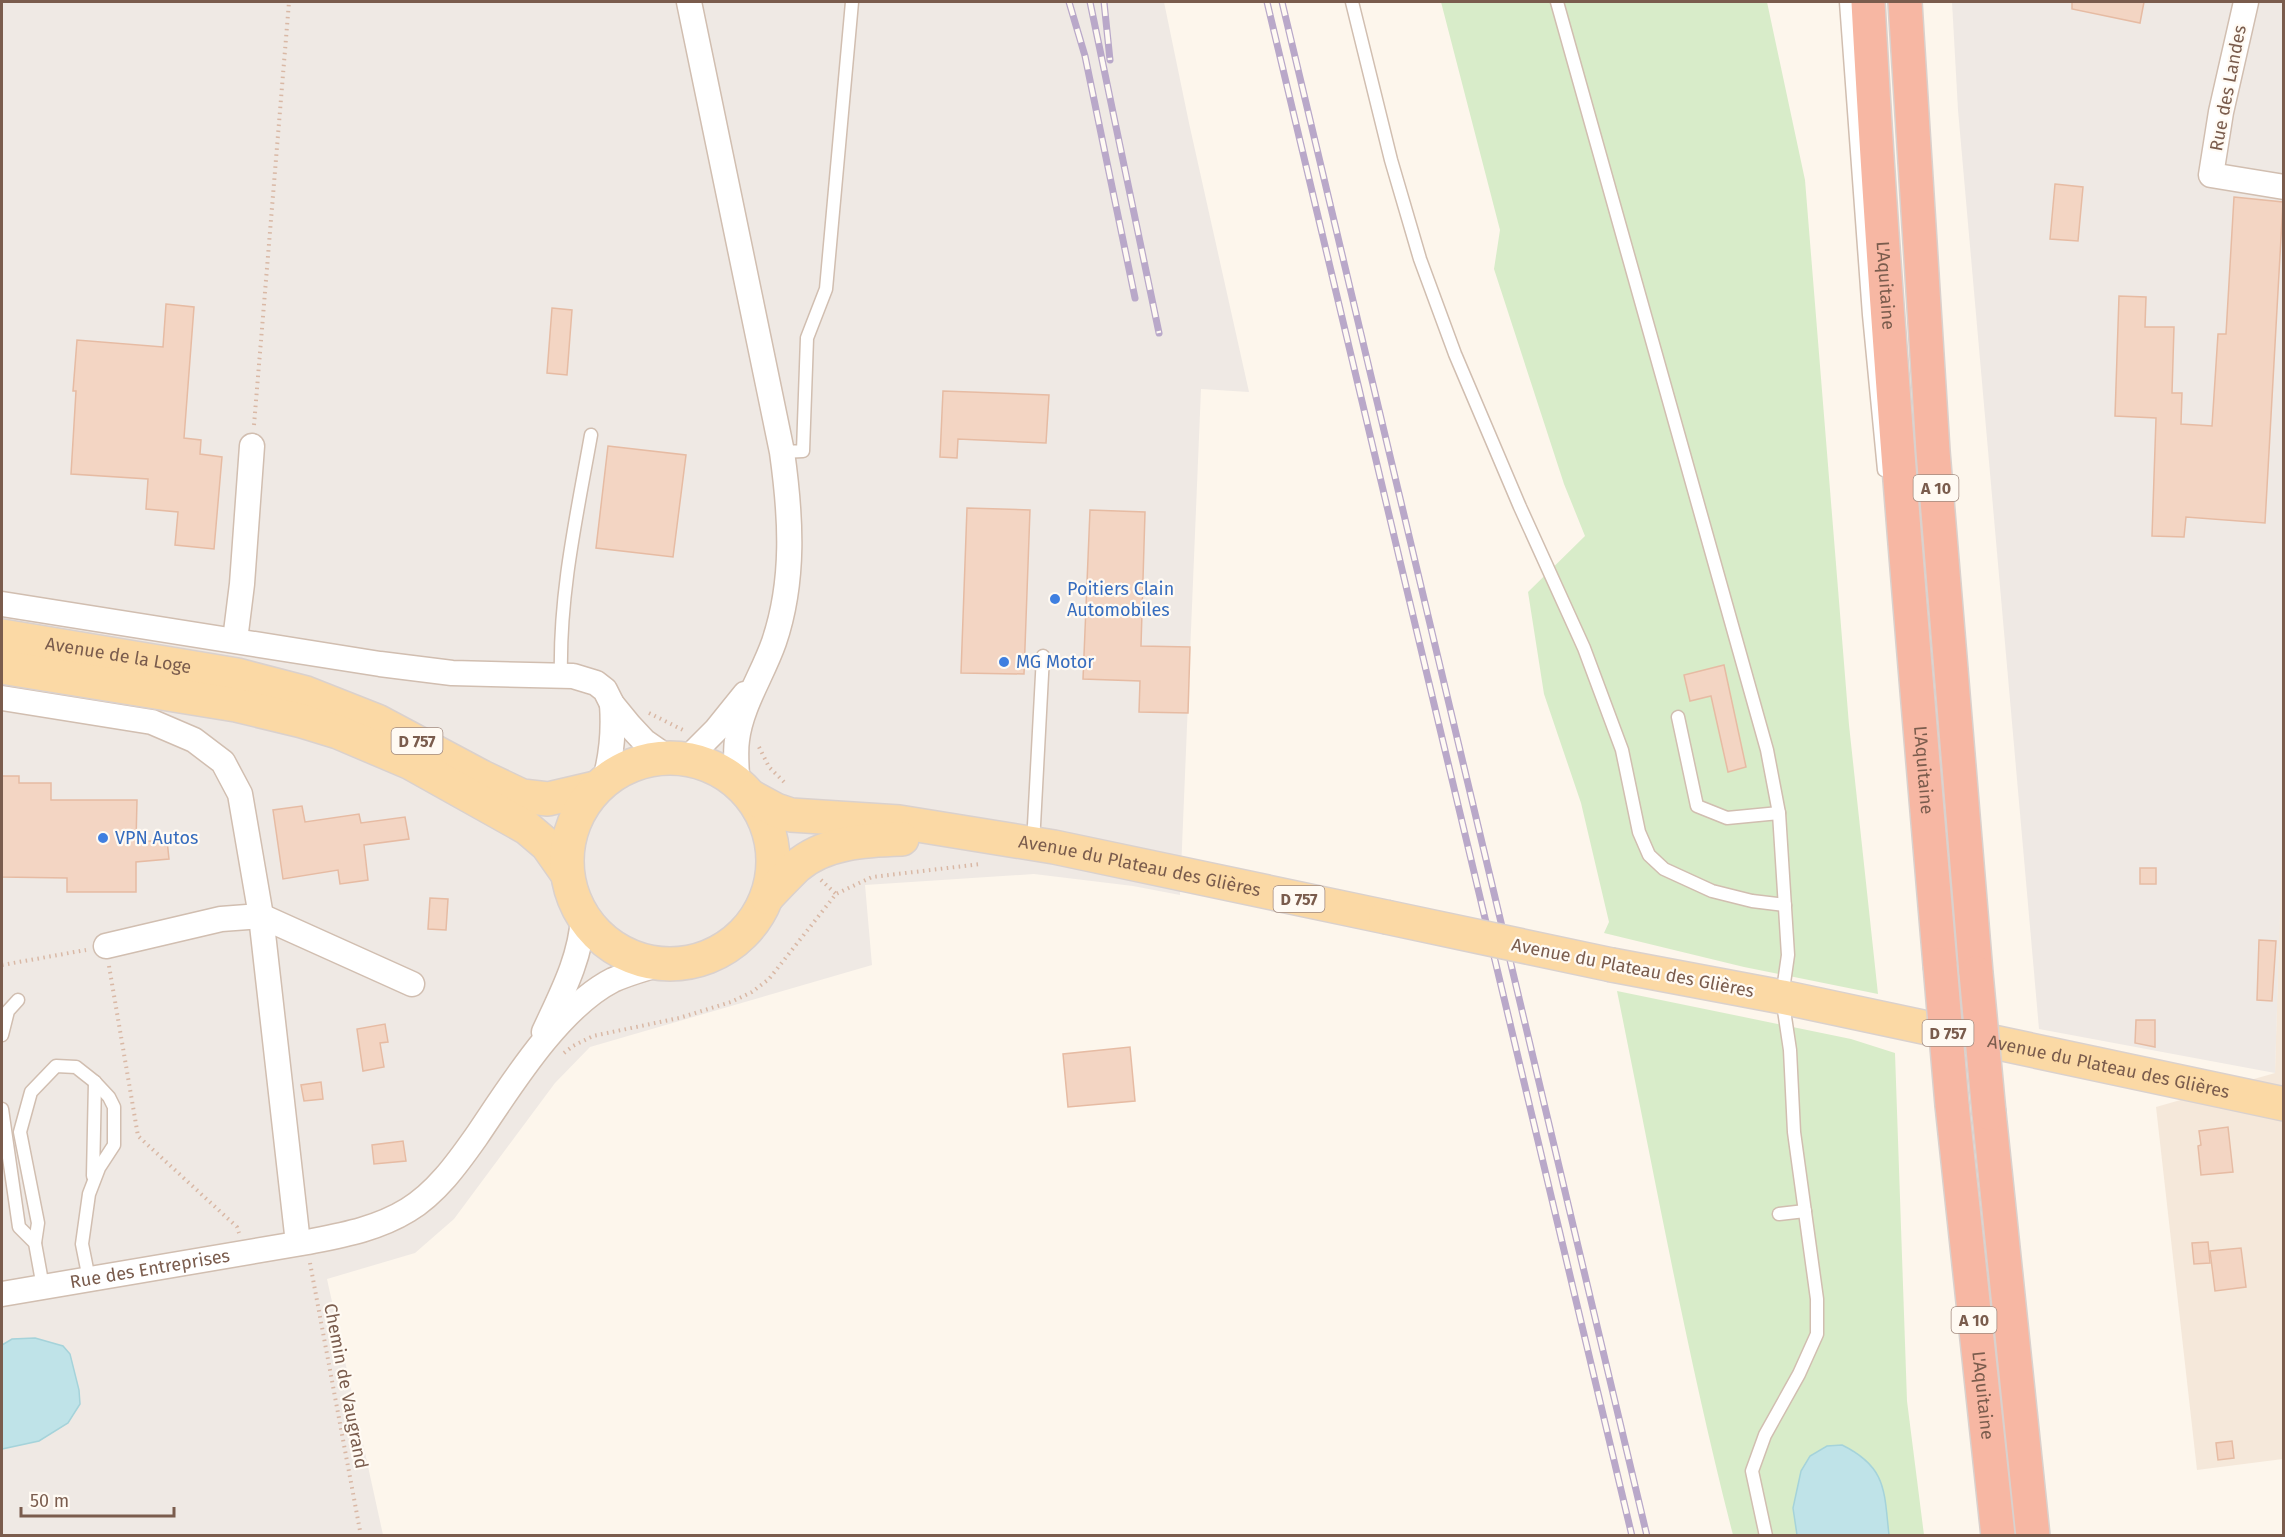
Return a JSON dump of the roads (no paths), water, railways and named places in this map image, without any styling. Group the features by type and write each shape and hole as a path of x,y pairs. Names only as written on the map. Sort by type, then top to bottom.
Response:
{"highway":[{"name":"L'Aquitaine","path":"1868,2 1879,216 1912,635 1952,1105 1998,1536"},
{"name":"L'Aquitaine","path":"1905,2 1933,451 1976,973 2033,1536"}],"main road":[{"name":"Avenue de la Loge","path":"2,636 236,690"},
{"name":"Avenue de la Loge","path":"2,667 236,690"},
{"name":"D 757","path":"236,690 306,693 393,728 482,777 522,796 548,799 600,784"},
{"name":"D 757","path":"236,690 302,721 338,732 411,763 527,828 547,845 567,872"},
{"path":"683,748 714,766 744,789 768,828 773,862 766,897 754,921 735,940 713,955 687,963 660,964 637,959 616,949 598,935 583,917 572,896 567,872 568,842 578,813 600,784 634,763 683,748"},
{"name":"Avenue du Plateau des Glières","path":"744,789 776,810 791,814 899,822 983,850"},
{"name":"Avenue du Plateau des Glières","path":"766,897 797,866 808,858 835,846 861,841 898,839 983,850 1033,844 1612,965 1782,997 2283,1104"}],"street":[{"path":"689,2 782,452 789,504 790,548 784,602 774,643 740,724 737,740 744,789"},
{"name":"Rue des Landes","path":"2246,2 2221,112 2211,175 2283,187"},
{"path":"235,640 242,584 252,446"},
{"path":"2,604 380,664 452,673 561,675 584,679 605,690 612,705 644,741 683,748 716,730 758,678"},
{"path":"2,698 152,722 194,740 223,762 240,794 261,916 303,1243"},
{"path":"600,784 612,748 614,730 612,705"},
{"path":"106,946 221,919 261,916 412,984"},
{"path":"534,1053 577,957 582,937 583,917"},
{"path":"534,1053 578,1005 595,991 631,973 660,964"},
{"name":"Rue des Entreprises","path":"2,1294 303,1243 354,1233 383,1224 410,1209 440,1183 459,1160 534,1053"}],"lane":[{"path":"782,452 803,451 807,338 826,289 852,2"},
{"path":"1352,2 1391,160 1420,259 1455,354 1501,464 1584,648 1622,750 1639,832 1649,855 1664,869 1712,891 1752,901 1785,905"},
{"path":"1557,2 1767,750 1779,813 1788,955 1782,997 1790,1050 1794,1132 1817,1299 1817,1334 1799,1374 1765,1435 1752,1471 1766,1536"},
{"path":"1846,2 1881,454 1912,635"},
{"path":"561,675 561,646 570,557 591,435"},
{"path":"1033,844 1043,656"},
{"path":"1678,717 1697,806 1727,818 1779,813"},
{"path":"2,1035 8,1011 18,1000"},
{"path":"43,1287 35,1243 38,1223 20,1132 31,1092 56,1066 76,1067 95,1082 109,1097 114,1107 114,1145 99,1168 89,1194 82,1244 89,1279"},
{"path":"93,1185 95,1082"},
{"path":"2,1109 19,1227 35,1243"},
{"path":"1779,1214 1805,1211"}],"water":[{"path":"35,1338 63,1346 70,1354 80,1404 68,1423 39,1441 2,1449 2,1345 12,1339"},
{"path":"1842,1445 1868,1462 1875,1472 1884,1493 1889,1535 1797,1535 1793,1508 1801,1471 1810,1456 1827,1446"}],"railway":[{"path":"1069,2 1085,56 1135,298"},
{"path":"1090,2 1159,333"},
{"path":"1104,2 1110,60"},
{"path":"1267,2 1632,1536"},
{"path":"1282,2 1647,1536"}],"place":[{"name":"Poitiers Clain Automobiles","path":"1055,599"},
{"name":"MG Motor","path":"1004,662"},
{"name":"VPN Autos","path":"103,838"}]}
